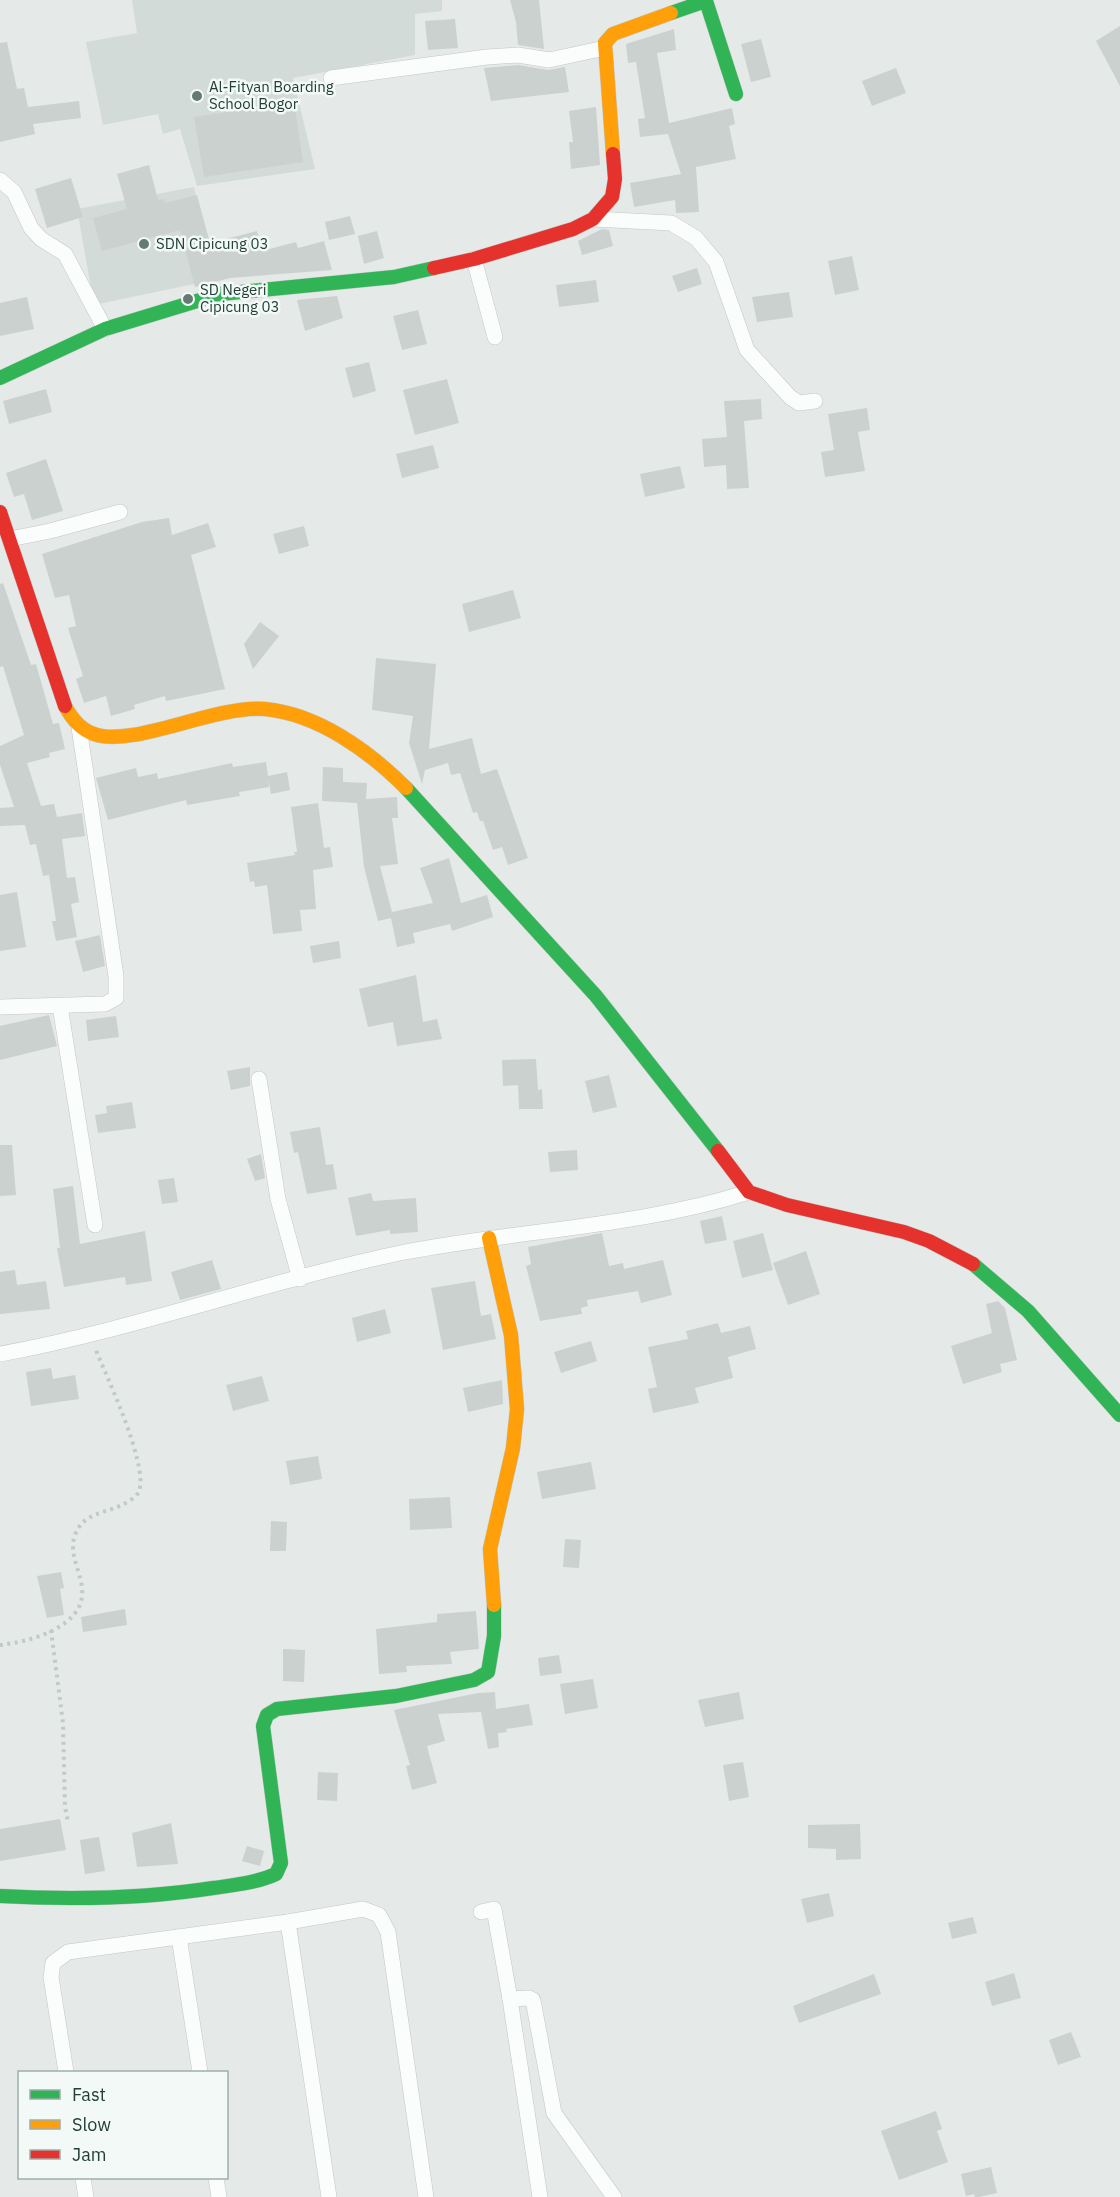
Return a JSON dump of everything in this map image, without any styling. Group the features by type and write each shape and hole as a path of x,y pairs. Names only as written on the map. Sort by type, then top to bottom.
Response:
{"street":[{"path":"0,378 105,329 220,294 394,276 474,259 573,229 593,219 612,197 615,179 605,48 606,40 613,34 707,0 736,94"},
{"path":"331,78 487,57 518,55 549,60 605,48"},
{"path":"0,180 14,192 31,228 41,239 65,254 105,329"},
{"path":"593,219 671,223 696,238 716,262 747,350 790,398 799,403 815,401"},
{"path":"474,259 495,336"},
{"path":"0,512 61,698 69,717 79,727 95,736 117,738 217,712 254,708 283,712 315,723 358,747 389,770 441,824 609,1011 749,1192 773,1203 903,1232 935,1243 967,1259 1004,1287 1031,1314 1120,1414"},
{"path":"10,539 120,512"},
{"path":"0,1006 105,1004 116,998 117,991 79,727"},
{"path":"60,1006 95,1225"},
{"path":"259,1079 278,1199 300,1279"},
{"path":"0,1354 90,1334 404,1252 656,1213 723,1200 749,1192"},
{"path":"0,1896 61,1901 173,1895 265,1879 276,1874 281,1863 263,1726 267,1715 277,1709 396,1696 474,1680 488,1672 493,1650 495,1623 490,1553 493,1522 515,1433 515,1386 504,1295 489,1238"},
{"path":"66,2071 51,1977 53,1963 68,1952 288,1922 363,1908 379,1915 388,1932 426,2197"},
{"path":"481,1912 494,1909 540,2197"},
{"path":"288,1922 329,2197"},
{"path":"179,1937 200,2071"},
{"path":"510,2000 529,1998 535,2004 554,2113 614,2197"},
{"path":"529,2118 554,2113"},
{"path":"83,2179 86,2197"},
{"path":"216,2179 219,2197"}],"path":[{"path":"0,1645 21,1643 64,1624 82,1599 82,1587 72,1548 82,1522 122,1505 136,1497 140,1490 141,1474 132,1442 90,1334"},
{"path":"51,1630 63,1723 65,1807 69,1822"}],"shaded area":[{"name":"Al-Fityan Boarding School Bogor","path":"132,0 442,0 442,11 415,14 415,55 293,78 315,169 197,186 180,129 163,134 158,114 103,125 86,42 137,33"},
{"name":"SDN Cipicung 03","path":"194,187 213,280 94,305 77,209"}],"building":[{"path":"510,0 539,0 544,49 518,45 516,22"},
{"path":"455,19 458,48 428,50 425,21"},
{"path":"1120,26 1120,86 1096,41"},
{"path":"674,29 676,50 657,53 669,123 732,108 735,124 729,126 736,159 696,167 699,212 676,213 675,200 634,207 630,183 681,174 668,134 640,137 638,119 645,118 636,62 628,63 626,44"},
{"path":"761,39 771,77 751,82 741,44"},
{"path":"7,42 17,89 24,88 28,107 79,101 81,118 33,124 35,134 0,142 0,43"},
{"path":"518,65 548,70 565,67 569,92 491,101 484,68"},
{"path":"896,68 906,93 872,106 862,81"},
{"path":"294,102 303,162 204,177 194,117"},
{"path":"596,107 600,165 571,169 569,142 573,142 569,111"},
{"path":"149,165 158,200 164,199 165,203 197,195 210,243 257,231 262,251 296,242 298,248 324,241 332,270 230,278 195,287 180,230 102,251 93,218 127,209 117,174"},
{"path":"71,178 83,217 47,228 35,189"},
{"path":"350,216 355,234 329,240 325,222"},
{"path":"602,229 609,230 613,246 582,255 578,241"},
{"path":"377,231 384,258 364,264 358,236"},
{"path":"852,256 859,290 835,295 828,261"},
{"path":"697,268 702,284 678,292 672,276"},
{"path":"596,280 599,302 559,307 556,285"},
{"path":"789,292 793,317 757,322 752,297"},
{"path":"337,296 343,318 305,331 297,300"},
{"path":"27,297 34,329 0,336 0,303"},
{"path":"418,310 427,344 402,350 393,316"},
{"path":"369,362 376,391 353,398 345,368"},
{"path":"447,379 459,423 415,435 403,390"},
{"path":"46,389 52,412 9,424 3,401"},
{"path":"761,399 762,419 744,421 749,488 727,489 726,465 704,467 702,439 727,437 724,401"},
{"path":"867,408 870,430 858,432 865,471 825,477 821,452 834,450 828,414"},
{"path":"433,445 439,468 402,478 396,454"},
{"path":"46,459 63,511 32,520 24,494 14,497 6,473"},
{"path":"680,466 685,488 645,497 640,474"},
{"path":"169,518 172,535 208,523 216,547 191,555 225,689 166,701 165,696 134,705 135,709 111,716 106,696 84,703 76,679 83,676 68,628 76,626 69,595 55,598 42,554 142,522"},
{"path":"304,526 309,546 279,554 273,534"},
{"path":"3,583 31,665 36,664 53,724 59,723 65,749 49,753 50,757 27,763 41,806 54,804 57,817 82,813 85,836 62,839 67,878 75,877 79,902 71,904 77,937 56,941 52,921 56,921 49,875 43,876 36,844 30,845 25,825 0,826 0,808 14,807 0,765 0,746 24,735 3,666 0,667 0,584"},
{"path":"513,590 521,618 469,632 462,604"},
{"path":"260,622 279,636 253,669 244,644"},
{"path":"376,658 436,664 429,749 472,738 481,774 497,769 528,858 508,865 502,847 493,850 483,821 480,821 477,812 473,813 460,773 451,775 448,763 425,770 422,784 409,743 413,716 372,710"},
{"path":"266,762 268,776 287,772 290,790 271,794 268,778 269,787 239,792 240,796 187,805 186,800 108,820 96,778 136,768 138,777 157,773 158,779 232,763 233,767"},
{"path":"323,767 343,768 343,782 367,783 366,799 397,797 398,818 392,818 398,864 380,866 392,912 433,903 420,868 449,858 461,903 487,895 493,917 452,931 450,924 413,933 415,943 397,947 391,918 378,921 364,867 357,803 322,801"},
{"path":"318,803 324,848 330,847 333,867 313,870 316,909 300,910 302,931 273,934 267,885 255,887 254,881 250,882 247,863 295,855 294,852 297,852 291,807"},
{"path":"17,892 26,947 0,951 0,895"},
{"path":"100,935 105,966 83,972 75,941"},
{"path":"339,941 341,958 313,963 310,946"},
{"path":"416,975 423,1022 437,1019 442,1039 397,1046 393,1022 368,1027 359,989"},
{"path":"49,1015 57,1046 0,1060 0,1026"},
{"path":"116,1016 119,1037 88,1041 86,1020"},
{"path":"536,1059 538,1090 542,1089 543,1109 519,1109 518,1085 503,1086 502,1060"},
{"path":"250,1067 250,1086 231,1090 227,1071"},
{"path":"609,1075 617,1107 593,1113 585,1081"},
{"path":"132,1102 136,1128 98,1133 95,1115 107,1113 106,1106"},
{"path":"320,1127 326,1165 333,1164 337,1189 307,1194 298,1152 294,1153 290,1132"},
{"path":"0,1145 12,1145 16,1195 0,1196"},
{"path":"577,1150 578,1170 550,1172 548,1152"},
{"path":"261,1154 265,1178 255,1181 247,1159"},
{"path":"174,1178 178,1202 162,1204 158,1180"},
{"path":"73,1186 80,1244 145,1231 152,1281 126,1285 125,1277 64,1287 57,1248 60,1248 53,1189"},
{"path":"371,1193 373,1201 416,1198 418,1232 390,1234 390,1230 356,1236 348,1198"},
{"path":"722,1216 727,1240 705,1244 700,1221"},
{"path":"602,1233 609,1266 623,1263 624,1269 663,1260 672,1295 641,1303 638,1291 587,1300 588,1306 581,1308 582,1314 540,1321 526,1266 531,1264 528,1247"},
{"path":"763,1233 773,1270 742,1278 733,1241"},
{"path":"806,1251 820,1294 788,1305 773,1263"},
{"path":"212,1260 221,1289 180,1300 171,1272"},
{"path":"15,1270 17,1285 46,1281 50,1309 0,1314 0,1272"},
{"path":"475,1281 481,1316 491,1314 496,1339 443,1350 431,1288"},
{"path":"998,1301 1005,1308 1017,1360 1000,1364 1002,1372 963,1384 951,1346 992,1333 986,1304"},
{"path":"385,1309 391,1333 357,1342 352,1318"},
{"path":"718,1323 721,1333 750,1326 756,1349 728,1357 733,1378 695,1388 699,1403 653,1413 648,1389 657,1387 648,1347 688,1339 686,1331"},
{"path":"591,1341 597,1361 561,1373 554,1352"},
{"path":"51,1368 53,1379 75,1375 79,1399 31,1406 26,1372"},
{"path":"262,1376 269,1401 233,1411 226,1385"},
{"path":"502,1380 503,1404 468,1412 463,1388"},
{"path":"318,1456 322,1479 290,1485 286,1461"},
{"path":"591,1462 596,1489 542,1499 537,1472"},
{"path":"450,1497 452,1528 410,1530 409,1499"},
{"path":"271,1521 287,1522 286,1551 270,1551"},
{"path":"565,1539 581,1540 579,1568 563,1567"},
{"path":"61,1572 64,1588 60,1589 64,1615 47,1618 37,1576"},
{"path":"125,1609 127,1625 83,1632 81,1617"},
{"path":"476,1611 479,1649 450,1652 452,1664 406,1666 407,1672 379,1674 376,1629 437,1622 437,1614"},
{"path":"283,1649 305,1650 304,1682 283,1681"},
{"path":"559,1655 562,1673 540,1676 538,1658"},
{"path":"593,1679 598,1708 565,1714 560,1684"},
{"path":"495,1692 496,1709 529,1704 533,1725 506,1729 507,1732 498,1733 499,1747 488,1749 481,1712 438,1714 445,1741 427,1746 437,1783 412,1790 406,1766 410,1765 394,1710 478,1693"},
{"path":"739,1692 744,1719 705,1727 698,1700"},
{"path":"743,1762 749,1797 729,1801 723,1765"},
{"path":"318,1772 338,1773 337,1801 317,1800"},
{"path":"60,1819 66,1850 0,1861 0,1829"},
{"path":"171,1823 178,1864 137,1867 132,1833"},
{"path":"860,1824 861,1859 836,1860 836,1849 808,1848 808,1825"},
{"path":"99,1837 105,1871 85,1874 80,1840"},
{"path":"247,1846 264,1851 260,1866 242,1861"},
{"path":"829,1893 834,1916 807,1923 801,1899"},
{"path":"973,1917 977,1933 952,1939 948,1923"},
{"path":"1014,1973 1021,1998 992,2006 985,1982"},
{"path":"874,1974 881,1994 799,2023 793,2006"},
{"path":"1071,2032 1081,2057 1058,2065 1049,2040"},
{"path":"936,2111 942,2129 937,2131 948,2162 899,2180 881,2131"},
{"path":"991,2167 997,2193 979,2197 975,2197 974,2194 966,2196 961,2174"}],"traffic: fast":[{"path":"671,13 706,1 736,94"},
{"path":"0,378 105,329 220,294 394,277 434,268"},
{"path":"406,788 596,996 718,1151"},
{"path":"973,1264 1028,1311 1120,1415"},
{"path":"0,1896 80,1898 186,1892 261,1880 276,1874 281,1863 263,1726 267,1715 277,1709 396,1696 474,1680 488,1672 494,1636 494,1605"}],"traffic: slow":[{"path":"613,154 605,43 613,34 671,13"},
{"path":"65,706 74,720 85,730 110,737 152,731 223,713 265,709 285,712 323,726 342,737 376,761 406,788"},
{"path":"489,1238 511,1335 517,1409 513,1448 490,1549 494,1605"}],"traffic: jam":[{"path":"434,268 474,259 573,229 593,219 612,197 615,179 613,154"},
{"path":"0,512 65,706"},
{"path":"718,1151 749,1192 787,1205 904,1232 929,1241 973,1264"}],"place":[{"name":"Al-Fityan Boarding School Bogor","path":"197,96"},
{"name":"SDN Cipicung 03","path":"144,244"},
{"name":"SD Negeri Cipicung 03","path":"188,299"}]}
